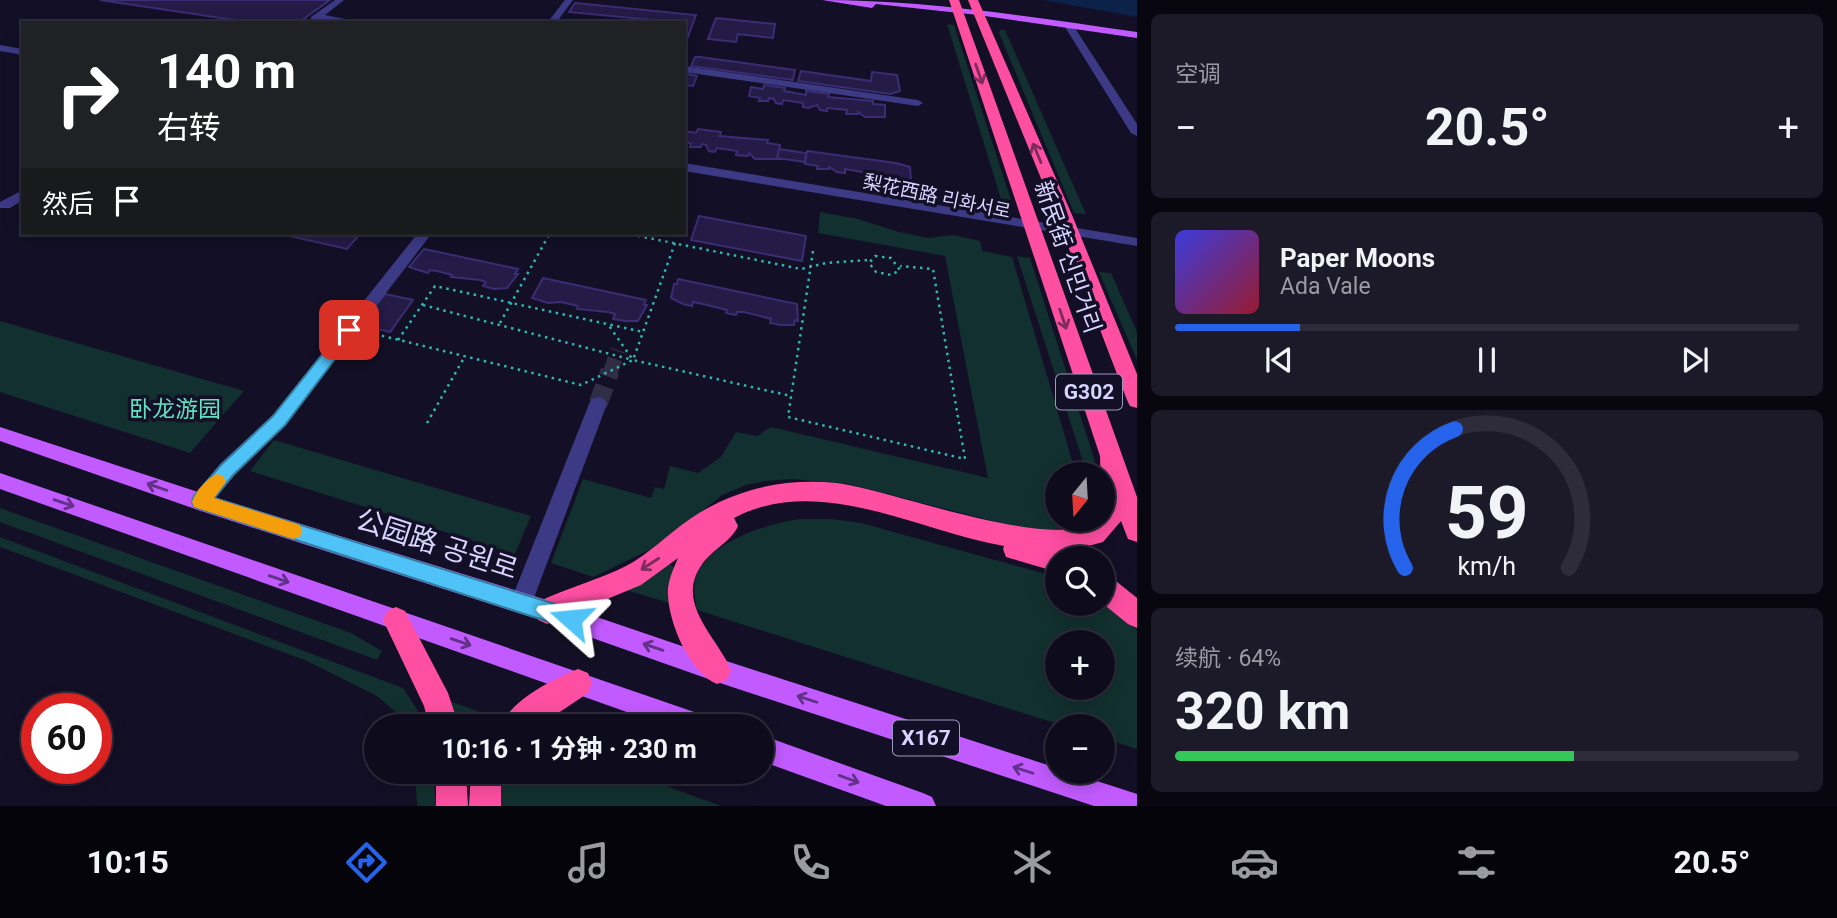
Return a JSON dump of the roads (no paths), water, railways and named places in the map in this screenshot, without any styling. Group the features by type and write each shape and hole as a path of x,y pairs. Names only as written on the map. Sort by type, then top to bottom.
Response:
{"highway":[{"name":"新民街 신민거리","path":"973,0 1137,400"},
{"name":"新民街 신민거리","path":"956,8 1137,531"},
{"path":"547,611 630,577 703,524 725,512 757,498 782,492 818,491 856,496 1026,540 1081,539 1101,530 1110,519 1114,493 1111,455"},
{"path":"717,670 696,645 684,617 680,590 691,556 705,540 746,516 793,506 843,506 1045,557"},
{"path":"1115,597 1137,615"},
{"path":"396,620 438,703 441,714"},
{"path":"531,714 578,683"},
{"path":"451,784 452,806"},
{"path":"485,806 486,784"}],"main road":[{"path":"826,0 956,8"},
{"path":"860,0 956,8 1137,35"},
{"name":"公园路 공원로","path":"0,434 201,502 547,611 717,670 1135,806"},
{"path":"0,481 666,714"},
{"path":"774,753 923,806"}],"street":[{"path":"313,20 340,0"},
{"path":"553,21 569,0"},
{"path":"1070,27 1137,133"},
{"path":"0,48 21,51"},
{"path":"686,69 918,103"},
{"name":"梨花西路 리화서로","path":"686,167 1137,242"},
{"name":"梨花西路 리화서로","path":"812,189 1009,230 1137,252"},
{"path":"5,205 21,195"},
{"path":"201,502 227,470 279,420 423,235"},
{"path":"521,603 598,404"}],"water":[{"path":"1043,0 1137,0 1137,17"}],"tunnel":[{"path":"610,373 618,350"},
{"path":"598,404 610,371"}],"park label":[{"name":"卧龙游园","path":"175,409"}]}
